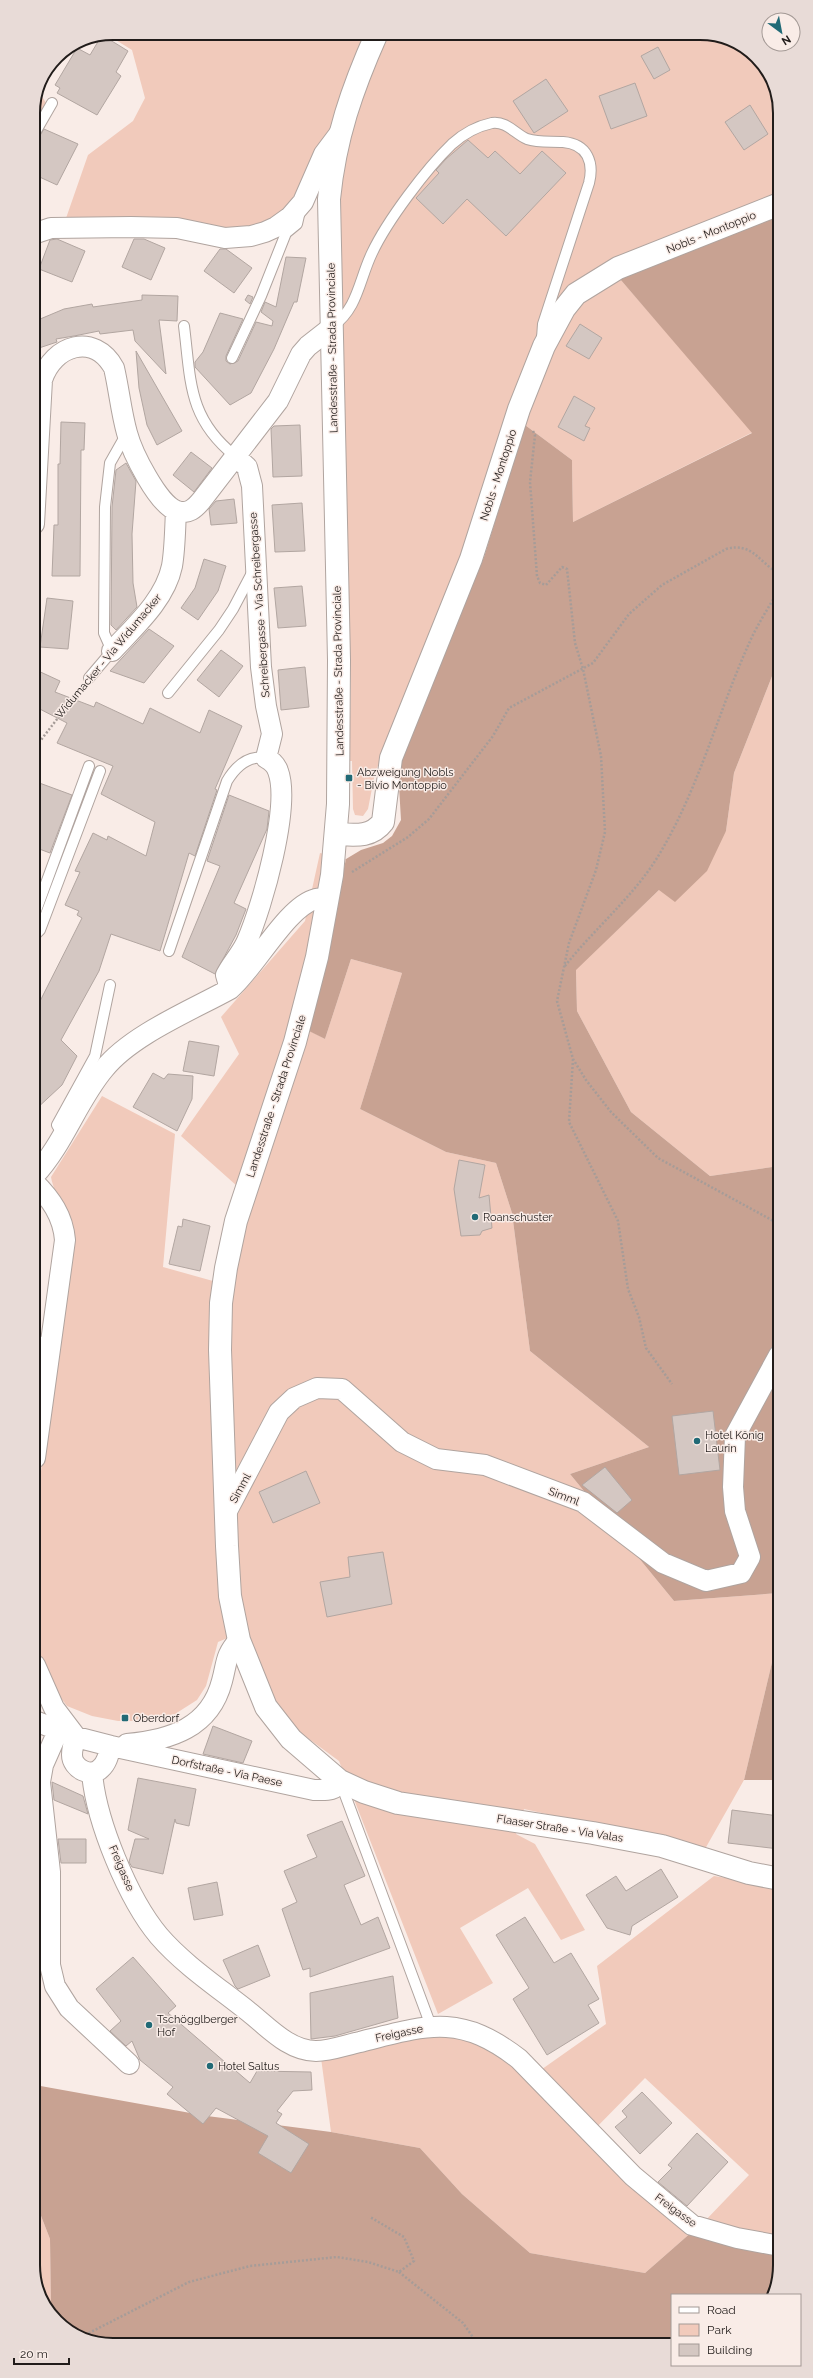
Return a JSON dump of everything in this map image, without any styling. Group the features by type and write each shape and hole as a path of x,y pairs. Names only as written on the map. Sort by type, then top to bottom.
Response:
{"main road":[{"name":"Landesstraße - Strada Provinciale","path":"226,1513 220,1350 221,1303 226,1268 236,1221 295,1042 317,957 332,874 339,780 339,660 329,199 333,162 339,134 356,79 374,40"},
{"name":"Nobls - Montoppio","path":"336,834 369,834 377,829 383,822 391,758 471,559 519,409 544,346 564,309 576,294 618,268 773,207"},
{"name":"Flaaser Straße - Via Valas","path":"226,1513 230,1596 239,1640 266,1707 291,1739 340,1780 364,1792 398,1803 592,1832 662,1846 749,1873 773,1878"}],"street":[{"path":"40,232 51,228 139,227 177,228 225,238 251,236 276,227 290,217 303,202 324,154 339,134"},
{"path":"40,409 41,390 49,364 65,351 84,346 93,348 109,358 114,368 127,433 138,459 159,494 176,511 188,512 194,508 278,401 301,354 308,346 331,328"},
{"name":"Schreibergasse - Via Schreibergasse","path":"235,456 242,462 250,473 263,687 272,734 266,758"},
{"name":"Widumacker - Via Widumacker","path":"112,652 153,604 169,576 173,557 176,511"},
{"path":"230,989 226,975 250,936 269,874 278,828 280,779 276,766 266,758"},
{"path":"40,1168 64,1136 97,1078 113,1058 137,1041 230,989 242,979 276,933 300,908 317,898 328,899"},
{"path":"40,1189 56,1209 64,1225 65,1240 40,1422"},
{"name":"Simml","path":"226,1513 279,1412 294,1398 318,1388 342,1389 402,1442 436,1459 485,1465 583,1502 663,1563 706,1581 741,1573 750,1557 735,1511 733,1488 735,1436 773,1366"},
{"name":"Dorfstraße - Via Paese","path":"111,1746 154,1741 167,1737 191,1726 203,1717 212,1705 222,1682 226,1658 239,1640"},
{"path":"40,1676 67,1734 74,1764 85,1772 92,1773 100,1770 111,1746"},
{"name":"Dorfstraße - Via Paese","path":"40,1723 67,1734 111,1746 314,1790 331,1790 337,1786 340,1780"},
{"path":"67,1734 43,1765 40,1782 50,1872 50,1965 55,1986 69,2008 129,2064"},
{"name":"Freigasse","path":"92,1773 94,1794 104,1825 132,1891 146,1918 172,1949 288,2044 316,2051 431,2026 460,2028 479,2033 498,2043 519,2058 633,2176 692,2225 738,2238 773,2245"}],"lane":[{"path":"40,124 52,103"},
{"path":"331,328 341,321 352,308 372,252 394,217 420,182 452,144 467,133 493,123 502,124 525,138 536,141 566,143 577,147 587,155 592,164 589,183 543,324 542,340 544,346"},
{"path":"232,358 256,308 286,232 297,224 303,202"},
{"path":"184,326 193,396 197,407 213,437 235,456"},
{"path":"112,652 104,633 105,507 110,463 127,433"},
{"path":"168,693 219,630 233,609 256,565"},
{"name":"Widumacker - Via Widumacker","path":"89,678 112,652"},
{"path":"169,951 227,781 232,773 246,761 260,757 266,758"},
{"path":"40,900 89,766"},
{"path":"40,930 100,770"},
{"path":"64,1136 57,1125 95,1056 110,986"},
{"path":"40,1343 52,1337"},
{"path":"340,1780 431,2026"}],"path":[{"path":"519,409 535,435 530,482 537,576 540,583 546,585 562,567 567,569 575,643 583,669 601,756 604,832 596,870 569,943 557,1001 573,1058 586,1080 611,1112 658,1158 773,1221"},
{"path":"332,874 346,875 355,871 408,837 429,819 493,736 509,708 594,663 629,614 662,585 726,549 737,546 746,548 773,569"},
{"path":"564,966 588,937 638,884 657,858 697,780 751,638 773,600"},
{"name":"Widumacker - Via Widumacker","path":"40,741 89,678"},
{"path":"573,1058 569,1122 618,1221 628,1289 639,1317 646,1348 672,1384"},
{"path":"370,2217 404,2237 414,2261 399,2272"},
{"path":"89,2334 189,2282 250,2266 338,2257 368,2262 399,2272 463,2323 474,2338"}],"green space":[{"path":"116,40 704,40 714,41 728,46 748,58 761,73 771,94 773,113 773,216 620,279 753,432 573,522 572,460 525,425 464,553 375,773 368,809 363,816 355,815 353,809 352,761 349,761 351,683 340,348 341,198 299,191 284,214 250,231 64,224 88,155 133,121 145,98 132,50"},
{"path":"42,96 46,103 40,114"},
{"path":"773,674 773,1167 710,1176 631,1112 577,1011 576,969 659,890 726,831 734,773"},
{"path":"320,853 346,859 310,1031 325,1039 351,959 402,973 360,1109 446,1152 496,1163 512,1213 530,1351 649,1447 570,1474 674,1601 773,1593 773,1658 744,1780 705,1849 524,1809 516,1834 535,1844 585,1930 561,1940 528,1888 460,1928 493,1983 438,2014 339,1761 294,1728 267,1690 244,1631 218,1642 206,1686 197,1700 175,1714 139,1721 118,1721 92,1716 67,1706 52,1686 40,1655 40,1479 72,1229 68,1215 55,1190 51,1177 102,1096 175,1134 163,1267 213,1281 237,1186 181,1136 239,1054 221,1017 305,921"},
{"path":"714,1876 773,1886 773,2238 702,2223 645,2273 530,2253 462,2194 420,2148 331,2132 321,2058 431,2034 450,2034 491,2047 528,2079 606,2024 597,1966","holes":["645,2078 749,2175 703,2223 587,2137"]},
{"path":"40,2213 50,2239 51,2302 42,2284 40,2265"}],"shaded area":[{"path":"773,216 773,674 734,773 726,831 707,871 675,902 659,890 576,970 577,1011 631,1112 710,1176 773,1167 773,1593 674,1601 570,1474 649,1447 530,1351 512,1213 496,1163 446,1152 360,1109 402,973 351,959 325,1039 309,1031 346,859 361,850 383,843 392,836 401,820 398,769 484,557 525,425 572,460 573,522 752,433 620,279"},
{"path":"773,1658 773,1780 744,1780"},
{"path":"40,2086 207,2116 331,2132 420,2148 462,2194 530,2253 645,2273 702,2223 773,2238 773,2265 771,2284 766,2294 671,2294 671,2338 109,2338 90,2334 73,2326 61,2317 51,2302 50,2239 40,2213"}],"building":[{"path":"110,40 128,51 116,72 121,76 97,115 57,93 60,88 55,85 75,51 79,49 90,55 99,41"},
{"path":"658,47 670,70 654,79 641,56"},
{"path":"546,79 568,111 534,133 513,101"},
{"path":"635,83 647,116 611,129 599,96"},
{"path":"750,105 768,134 744,150 725,122"},
{"path":"44,129 78,144 57,185 40,177 40,136"},
{"path":"468,140 488,158 495,151 520,174 542,151 566,173 506,236 467,199 443,224 416,198 439,173 436,170"},
{"path":"57,239 85,251 72,282 40,269 50,240"},
{"path":"134,239 144,239 165,248 151,280 122,267"},
{"path":"220,249 226,249 252,268 234,293 204,271"},
{"path":"286,257 306,258 297,302 294,302 274,349 251,393 230,405 195,367 195,362 203,352 220,313 243,319 226,356 226,361 230,364 238,361 256,322 272,326 273,321 261,312 265,302 276,307"},
{"path":"142,295 178,296 177,321 159,320 166,374 135,341 133,330 100,334 99,331 56,339 57,342 40,348 40,319 64,309 92,304 93,307 142,300"},
{"path":"248,295 253,297 250,304 245,300"},
{"path":"580,324 602,338 589,359 566,346"},
{"path":"136,351 182,431 157,445 147,425 139,388"},
{"path":"574,396 595,408 585,426 590,428 584,441 558,427"},
{"path":"61,422 85,423 84,450 81,450 80,576 52,576 54,525 58,525 58,464 60,464"},
{"path":"300,425 302,476 273,477 271,429 274,426"},
{"path":"191,452 212,468 194,492 173,475"},
{"path":"126,463 136,481 132,534 133,583 137,607 116,630 111,625 112,507 116,470"},
{"path":"234,499 237,523 211,525 209,509 216,501"},
{"path":"302,503 305,551 275,552 272,505"},
{"path":"204,559 226,566 218,591 198,620 181,608 195,588"},
{"path":"302,586 306,626 278,628 274,588"},
{"path":"47,598 73,601 68,649 40,647"},
{"path":"149,629 174,646 144,683 110,671"},
{"path":"221,650 243,666 219,697 197,680"},
{"path":"305,667 309,707 281,710 278,670"},
{"path":"40,672 60,681 55,692 94,707 96,702 143,724 150,708 200,733 209,710 242,726 215,789 217,790 195,856 189,853 160,951 111,934 99,971 61,1040 77,1056 62,1085 40,1105 40,1001 82,918 77,915 79,911 65,905 80,872 75,871 93,833 107,840 108,836 146,856 155,822 101,794 113,766 57,743 67,723 40,709"},
{"path":"40,783 72,795 50,853 40,849"},
{"path":"229,795 269,811 267,829 234,903 246,909 236,935 215,974 182,957 220,866 207,861"},
{"path":"189,1041 219,1046 214,1076 183,1071"},
{"path":"153,1073 164,1079 168,1074 193,1076 192,1099 177,1131 133,1107"},
{"path":"459,1160 485,1165 479,1198 489,1195 492,1228 482,1231 480,1235 461,1236 454,1189"},
{"path":"183,1219 210,1226 200,1271 169,1264 178,1226 182,1227"},
{"path":"713,1411 720,1470 679,1475 672,1416"},
{"path":"605,1467 632,1500 617,1513 582,1485"},
{"path":"306,1471 320,1503 273,1523 259,1492"},
{"path":"383,1552 392,1604 327,1617 320,1582 350,1577 348,1557"},
{"path":"213,1726 252,1741 243,1763 203,1754"},
{"path":"138,1778 196,1789 189,1826 176,1823 175,1819 163,1874 132,1867 129,1862 135,1839 149,1839 128,1830"},
{"path":"52,1782 83,1796 88,1814 54,1800"},
{"path":"732,1810 773,1815 773,1848 728,1843"},
{"path":"342,1821 365,1876 344,1885 361,1925 378,1917 390,1948 310,1977 310,1968 303,1970 282,1909 297,1902 284,1871 317,1857 307,1835"},
{"path":"58,1839 86,1839 86,1863 61,1863"},
{"path":"661,1869 678,1897 632,1926 630,1935 607,1928 586,1895 616,1876 626,1891"},
{"path":"217,1882 223,1915 194,1920 188,1888"},
{"path":"525,1917 554,1963 571,1953 599,1999 588,2005 599,2023 547,2055 513,1999 529,1988 496,1935"},
{"path":"258,1945 270,1976 238,1989 235,1986 223,1960"},
{"path":"133,1957 176,2006 168,2013 233,2069 227,2070 236,2071 250,2083 257,2071 311,2072 312,2090 293,2091 277,2111 282,2114 276,2123 309,2144 291,2173 258,2153 268,2136 216,2108 203,2124 167,2094 173,2087 140,2060 132,2041 126,2046 110,2031 121,2021 96,1989"},
{"path":"393,1976 398,2018 335,2036 311,2039 310,1993"},
{"path":"642,2092 672,2123 640,2154 615,2127 627,2117 622,2111"},
{"path":"697,2133 728,2162 687,2206 658,2182 672,2168 668,2165"}],"place":[{"name":"Abzweigung Nobls - Bivio Montoppio","path":"349,778"},
{"name":"Roanschuster","path":"475,1217"},
{"name":"Hotel König Laurin","path":"697,1441"},
{"name":"Oberdorf","path":"125,1718"},
{"name":"Tschögglberger Hof","path":"149,2025"},
{"name":"Hotel Saltus","path":"210,2066"}]}
